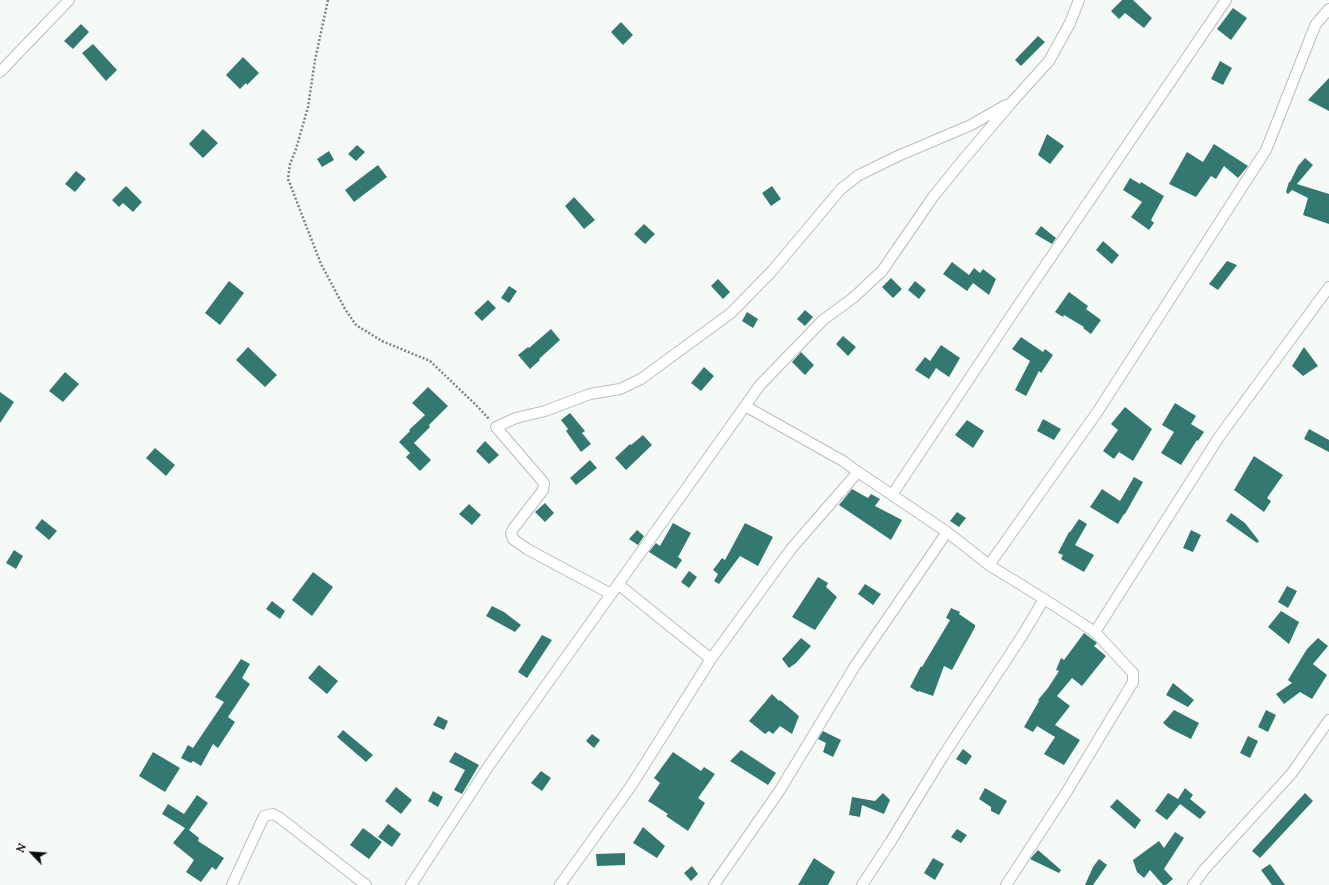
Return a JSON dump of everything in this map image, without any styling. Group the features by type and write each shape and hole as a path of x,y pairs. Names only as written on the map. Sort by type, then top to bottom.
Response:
{"street":[{"path":"0,72 69,0"},
{"path":"411,885 490,764 744,406 760,385 823,320 854,298 882,271 933,197 1012,102 1050,61 1070,23 1079,0"},
{"path":"892,494 1226,0"},
{"path":"989,565 1098,411 1266,150 1316,24 1329,9"},
{"path":"611,594 527,549 513,539 511,533 513,529 543,490 544,483 496,427 516,418 545,411 590,394 620,389 641,379 731,313 772,271 840,189 859,175 898,156 971,125 1012,102"},
{"path":"1095,632 1219,437 1329,288"},
{"path":"744,406 843,461 947,532 989,565 1095,632 1133,673 1132,682 1066,793 1006,885"},
{"path":"560,885 631,786 711,659 791,549 858,472"},
{"path":"714,885 780,790 856,666 947,532"},
{"path":"618,584 711,659"},
{"path":"862,885 943,756 1022,636 1044,599"},
{"path":"1193,885 1204,870 1292,773 1329,720"},
{"path":"232,885 264,816 273,814 366,885"}],"path":[{"path":"328,0 315,60 308,107 296,149 290,164 288,179 321,264 356,325 382,341 430,361 476,405 496,427"}],"building":[{"path":"1122,0 1133,0 1152,18 1144,28 1125,13 1119,19 1111,11"},
{"path":"1233,8 1247,18 1231,40 1217,29"},
{"path":"621,22 633,35 623,45 611,32"},
{"path":"81,24 89,32 73,49 64,41"},
{"path":"1038,36 1045,42 1021,66 1015,60"},
{"path":"93,44 117,70 106,81 82,53"},
{"path":"243,57 259,73 247,85 246,83 240,89 226,75"},
{"path":"1220,61 1232,68 1223,85 1211,79"},
{"path":"1329,78 1329,111 1308,100"},
{"path":"203,129 218,143 203,158 189,144"},
{"path":"1047,134 1064,146 1050,164 1038,155"},
{"path":"1214,144 1248,166 1238,178 1224,166 1216,179 1211,176 1196,197 1169,184 1187,152 1203,162"},
{"path":"357,145 365,152 356,161 348,154"},
{"path":"329,151 334,160 322,167 317,159"},
{"path":"1305,158 1313,165 1297,184 1329,194 1329,224 1303,215 1308,198 1292,190 1288,194 1286,192 1289,182 1298,166"},
{"path":"378,165 387,177 354,202 345,190"},
{"path":"76,171 86,179 75,192 65,184"},
{"path":"1130,178 1140,184 1141,182 1164,196 1151,220 1154,223 1149,230 1131,217 1142,202 1123,190"},
{"path":"126,186 142,202 133,212 123,203 119,207 112,200"},
{"path":"772,186 781,199 771,206 762,193"},
{"path":"574,197 595,220 584,229 565,206"},
{"path":"644,224 655,234 645,244 634,234"},
{"path":"1041,226 1056,238 1052,244 1035,234"},
{"path":"1103,241 1119,255 1112,264 1096,250"},
{"path":"1227,261 1237,265 1218,290 1209,284"},
{"path":"952,262 969,275 974,268 980,273 983,269 996,279 989,295 973,283 967,291 943,274"},
{"path":"891,278 902,289 893,298 882,287"},
{"path":"718,279 730,292 723,299 711,286"},
{"path":"229,281 244,293 220,325 205,313"},
{"path":"915,281 926,290 919,299 908,290"},
{"path":"509,286 517,291 509,303 501,298"},
{"path":"1069,292 1088,306 1086,309 1101,320 1091,334 1083,328 1084,327 1064,315 1063,317 1055,312"},
{"path":"488,300 496,308 482,321 474,313"},
{"path":"805,310 813,317 805,326 797,319"},
{"path":"747,312 758,319 753,328 742,321"},
{"path":"551,329 560,340 530,369 518,355 528,347 529,348"},
{"path":"843,336 856,347 848,356 836,344"},
{"path":"1021,337 1043,352 1045,349 1053,355 1041,373 1039,371 1026,396 1015,390 1030,361 1012,349"},
{"path":"941,345 960,358 949,377 936,368 929,379 915,370 925,357 930,361"},
{"path":"248,347 277,375 265,387 236,360"},
{"path":"1304,347 1318,366 1303,376 1292,366"},
{"path":"801,352 814,365 805,375 792,362"},
{"path":"704,367 714,376 701,391 691,383"},
{"path":"65,372 79,384 63,402 49,391"},
{"path":"428,387 448,406 414,443 431,460 420,471 406,457 410,453 399,442 425,415 412,403"},
{"path":"0,392 14,402 0,423"},
{"path":"1175,403 1196,416 1191,424 1204,432 1181,465 1161,453 1174,432 1162,425"},
{"path":"1125,407 1152,429 1133,461 1119,452 1114,459 1103,451 1118,430 1111,424"},
{"path":"570,413 585,431 582,433 591,444 581,452 566,431 568,429 561,420"},
{"path":"1043,419 1061,429 1054,440 1037,431"},
{"path":"967,420 984,431 973,448 955,435"},
{"path":"1309,429 1329,440 1329,452 1304,439"},
{"path":"643,435 652,445 626,470 615,458 630,444 631,445"},
{"path":"485,441 499,455 489,464 476,451"},
{"path":"155,448 175,465 166,476 146,458"},
{"path":"1254,456 1283,475 1267,498 1271,501 1264,512 1234,490"},
{"path":"590,460 597,468 576,485 570,478"},
{"path":"1134,477 1143,482 1118,524 1090,507 1102,489 1120,501"},
{"path":"852,489 868,498 871,494 880,499 875,506 902,520 891,540 839,505"},
{"path":"545,503 554,513 545,522 535,512"},
{"path":"469,504 481,515 472,525 459,514"},
{"path":"957,512 966,518 959,527 950,521"},
{"path":"1231,513 1245,523 1259,541 1257,543 1226,521"},
{"path":"42,519 57,531 49,540 35,528"},
{"path":"1079,519 1087,524 1075,545 1094,555 1084,572 1061,559 1063,555 1058,553 1069,532"},
{"path":"673,523 691,533 678,557 682,560 676,569 649,552 656,543 660,546"},
{"path":"745,523 773,537 758,566 740,556 719,584 714,581 718,574 713,570 722,558 725,560"},
{"path":"637,530 644,536 638,545 629,539"},
{"path":"1191,530 1201,535 1193,552 1183,548"},
{"path":"14,550 23,556 16,569 6,563"},
{"path":"689,571 697,577 689,588 681,582"},
{"path":"313,572 333,587 312,616 292,600"},
{"path":"818,577 828,583 826,587 837,597 815,630 792,617"},
{"path":"865,584 881,594 873,605 858,594"},
{"path":"1287,586 1297,591 1288,608 1278,602"},
{"path":"272,601 285,611 280,619 266,609"},
{"path":"492,606 504,612 521,625 515,632 486,616"},
{"path":"951,608 960,612 959,614 975,625 975,627 952,670 944,666 933,696 919,691 918,692 910,687 921,666 922,667 950,620 946,618"},
{"path":"1281,611 1299,622 1289,644 1268,627"},
{"path":"1084,633 1097,643 1094,646 1106,656 1082,686 1072,678 1057,696 1070,706 1055,725 1080,740 1064,765 1044,754 1055,737 1037,726 1033,732 1024,727 1039,701 1038,700 1059,671 1056,670 1061,658 1064,660"},
{"path":"542,635 552,640 527,678 518,672"},
{"path":"801,638 811,646 796,663 789,668 782,659"},
{"path":"1318,638 1328,646 1313,664 1327,675 1312,699 1300,692 1284,704 1276,694 1292,683 1288,680 1307,649"},
{"path":"241,659 250,664 242,678 250,684 228,717 235,722 218,748 213,744 201,766 193,761 191,763 181,758 188,745 193,748 224,702 215,697"},
{"path":"319,665 338,681 327,694 308,678"},
{"path":"1173,683 1194,700 1188,707 1166,695"},
{"path":"772,694 799,716 792,734 780,726 773,734 769,731 765,734 749,721"},
{"path":"1174,710 1199,723 1191,739 1169,728 1163,723"},
{"path":"1266,710 1276,715 1268,732 1258,727"},
{"path":"438,716 448,721 444,730 433,725"},
{"path":"343,730 373,755 366,762 337,737"},
{"path":"823,731 841,740 833,757 823,752 826,743 818,739"},
{"path":"592,734 600,740 594,748 586,741"},
{"path":"1248,736 1258,741 1250,758 1240,753"},
{"path":"963,749 972,756 966,765 956,759"},
{"path":"741,750 776,773 768,785 730,761"},
{"path":"153,752 180,768 165,792 139,776"},
{"path":"455,752 479,765 462,794 454,790 465,770 449,762"},
{"path":"673,752 701,771 704,767 715,774 698,798 705,803 688,831 666,816 668,814 648,801 660,783 654,778"},
{"path":"541,771 551,778 542,791 531,783"},
{"path":"396,787 412,800 401,814 385,801"},
{"path":"985,788 1007,801 999,815 991,811 991,807 979,799"},
{"path":"1185,788 1193,795 1190,799 1206,812 1200,819 1180,804 1167,820 1155,811 1168,793 1178,799"},
{"path":"433,791 443,797 438,807 428,801"},
{"path":"883,793 890,800 884,814 862,805 860,817 849,815 852,797 875,801"},
{"path":"1305,793 1313,801 1260,858 1252,851"},
{"path":"197,795 208,803 189,830 199,838 198,841 224,858 216,870 212,867 201,882 186,872 194,860 173,843 185,828 162,814 168,804 184,814"},
{"path":"1117,799 1141,820 1135,829 1110,807"},
{"path":"388,824 401,834 392,847 378,837"},
{"path":"643,827 665,846 657,858 633,843"},
{"path":"363,828 382,842 369,859 350,845"},
{"path":"957,829 967,835 961,843 951,837"},
{"path":"1175,832 1184,838 1164,869 1173,879 1166,885 1163,885 1150,870 1144,878 1137,872 1133,860 1159,841 1164,848"},
{"path":"1038,850 1061,870 1059,873 1030,859"},
{"path":"625,853 625,865 597,866 596,854"},
{"path":"814,858 835,872 828,885 798,885"},
{"path":"933,858 944,864 935,880 924,873"},
{"path":"1099,859 1107,865 1093,885 1085,885 1093,867"},
{"path":"1270,864 1285,885 1272,885 1261,870"},
{"path":"692,866 698,874 691,881 684,873"}]}
